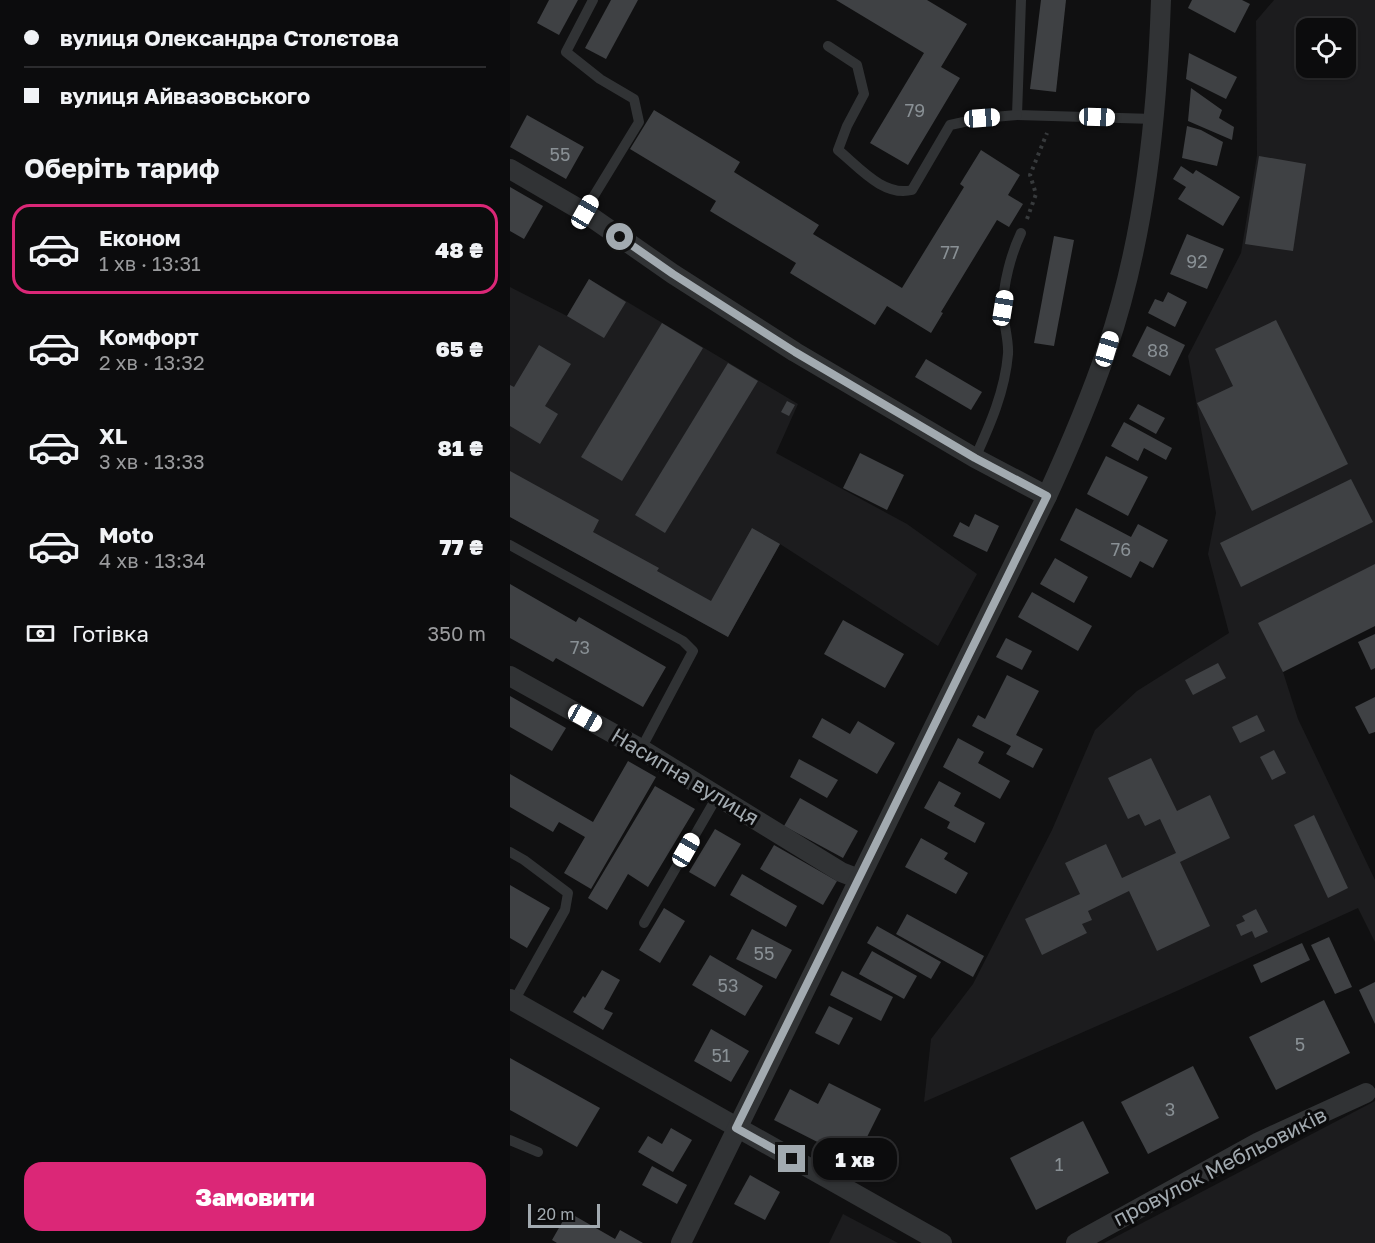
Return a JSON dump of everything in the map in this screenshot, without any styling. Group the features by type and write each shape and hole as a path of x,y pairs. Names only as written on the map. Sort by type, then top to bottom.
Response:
{"street":[{"path":"681,1243 1047,496 1076,431 1107,349 1138,234 1154,119 1161,0"},
{"path":"510,169 585,212 673,274 795,352 975,458 1047,496"},
{"name":"Насипна вулиця","path":"510,676 641,749 841,872 859,879"},
{"path":"512,1000 942,1243"},
{"name":"провулок Мебльовиків","path":"1076,1243 1259,1142 1366,1093"}],"lane":[{"path":"585,212 639,122 634,99 600,79 566,52 593,0"},
{"path":"1017,115 1021,0"},
{"path":"828,46 857,65 864,94 847,126 838,150 885,188 902,192 912,190 950,125 982,118 1017,115 1154,119"},
{"path":"975,458 1002,391 1008,352 1003,308 1007,275 1015,245 1021,233"},
{"path":"510,545 682,641 693,651 641,749"},
{"path":"644,923 718,795"},
{"path":"510,852 532,865 567,893 565,910 512,1000"},
{"path":"510,1140 538,1152"}],"path":[{"path":"1021,233 1036,194 1030,175 1054,116"}],"shaded area":[{"path":"1274,0 1375,0 1375,626 1283,672 1298,719 1375,880 1375,942 1358,908 1179,990 924,1102 931,1039 973,984 1052,830 1095,730 1137,691 1229,633 1208,554 1216,513 1188,356 1241,253 1257,155 1256,21"},
{"path":"589,279 798,404 776,453 907,524 977,574 938,646 780,544 728,637 510,517 510,287 567,316"},
{"path":"1375,1101 1375,1243 1104,1243"},
{"path":"843,1214 898,1243 829,1243"}],"building":[{"path":"549,0 578,0 559,35 537,23"},
{"path":"611,0 638,0 606,59 585,48"},
{"path":"836,0 927,0 967,24 941,67 960,78 908,165 870,143 924,53"},
{"path":"1041,0 1066,0 1056,92 1030,89"},
{"path":"1192,0 1242,0 1250,4 1235,33 1188,8"},
{"path":"1189,53 1237,77 1226,99 1186,79"},
{"path":"1191,88 1222,110 1219,118 1234,127 1232,140 1188,121"},
{"path":"654,110 740,162 734,172 819,225 813,234 902,288 964,187 960,184 981,150 1020,175 1008,195 1023,204 1009,227 997,220 941,312 943,313 931,333 887,306 875,325 790,273 796,263 710,211 716,201 630,149"},
{"path":"527,115 584,147 566,179 510,147"},
{"path":"1187,126 1201,130 1223,142 1217,166 1182,158"},
{"path":"1259,156 1306,164 1293,251 1245,244"},
{"path":"1181,166 1193,174 1196,170 1240,197 1223,226 1178,199 1186,187 1173,179"},
{"path":"510,187 543,206 524,239 510,231"},
{"path":"1187,234 1224,249 1207,289 1170,274"},
{"path":"1054,236 1074,240 1054,346 1034,343"},
{"path":"589,279 626,302 604,338 567,316"},
{"path":"1168,292 1187,302 1175,327 1148,313 1155,299 1163,302"},
{"path":"1276,320 1348,464 1252,511 1197,403 1233,386 1215,349"},
{"path":"662,323 703,348 622,481 581,457"},
{"path":"1147,326 1185,345 1170,376 1132,356"},
{"path":"539,345 571,364 545,406 558,414 540,444 510,426 510,385 514,387"},
{"path":"926,359 982,392 971,410 915,377"},
{"path":"728,363 758,381 665,533 635,515"},
{"path":"787,401 795,405 789,416 781,412"},
{"path":"1138,404 1165,418 1156,434 1129,419"},
{"path":"1124,422 1172,448 1166,460 1144,448 1138,461 1111,446"},
{"path":"860,453 904,475 887,510 843,488"},
{"path":"1106,456 1148,477 1128,516 1087,494"},
{"path":"510,471 599,520 593,532 659,568 657,571 711,601 752,528 780,544 728,637 510,517"},
{"path":"1351,479 1373,522 1241,587 1220,543"},
{"path":"1076,508 1131,537 1138,524 1168,540 1153,568 1140,561 1131,578 1060,540"},
{"path":"975,514 999,526 987,552 953,536 960,522 969,527"},
{"path":"1055,558 1088,577 1074,603 1040,584"},
{"path":"1375,564 1375,626 1283,672 1258,623"},
{"path":"510,584 576,622 579,617 666,667 643,707 556,658 553,662 510,638"},
{"path":"1032,592 1092,626 1078,651 1018,617"},
{"path":"843,620 904,654 885,688 824,654"},
{"path":"1375,634 1375,668 1371,670 1358,642"},
{"path":"1006,638 1032,651 1022,670 996,657"},
{"path":"1218,663 1226,678 1193,695 1185,680"},
{"path":"1007,675 1039,691 1016,735 1043,749 1033,768 1006,754 1011,746 972,726 978,715 985,719"},
{"path":"510,696 566,728 552,751 510,727"},
{"path":"1375,697 1375,732 1369,734 1355,707"},
{"path":"1257,715 1265,731 1240,743 1232,727"},
{"path":"822,718 850,734 858,721 895,743 877,774 812,737"},
{"path":"958,738 984,752 978,763 1010,781 1000,799 943,767"},
{"path":"1274,750 1286,773 1272,780 1260,757"},
{"path":"1151,758 1177,811 1210,795 1230,838 1180,862 1210,926 1157,951 1129,891 1088,911 1092,920 1082,924 1087,933 1042,955 1025,919 1080,894 1065,863 1106,844 1122,878 1176,853 1160,819 1145,826 1139,814 1128,819 1108,778"},
{"path":"799,759 838,780 827,798 790,777"},
{"path":"628,761 656,777 591,889 564,873 585,837 559,822 553,832 510,807 510,774 593,822"},
{"path":"939,781 961,793 954,806 985,823 975,843 947,828 950,822 924,808"},
{"path":"655,786 695,809 648,887 628,874 607,910 588,898"},
{"path":"800,798 858,831 843,858 784,826"},
{"path":"1314,815 1348,888 1328,898 1294,825"},
{"path":"715,829 741,844 715,887 689,872"},
{"path":"921,838 948,853 944,859 968,873 956,894 905,867"},
{"path":"774,845 837,881 823,905 760,869"},
{"path":"742,874 797,906 786,927 730,895"},
{"path":"510,885 550,908 527,948 510,938"},
{"path":"664,908 685,921 660,963 639,950"},
{"path":"1256,909 1268,932 1255,938 1252,931 1241,936 1236,925 1245,921 1242,916"},
{"path":"907,914 984,956 973,977 896,934"},
{"path":"877,926 941,962 931,979 867,943"},
{"path":"752,929 792,950 776,979 736,959"},
{"path":"1329,937 1352,987 1335,994 1311,945"},
{"path":"1302,943 1310,960 1261,983 1253,965"},
{"path":"872,951 917,976 904,999 859,974"},
{"path":"710,955 763,986 745,1016 692,985"},
{"path":"602,970 620,980 604,1009 613,1013 603,1030 573,1012 583,996 585,998"},
{"path":"842,971 893,997 881,1021 830,995"},
{"path":"1375,982 1375,1024 1359,990"},
{"path":"1324,1000 1350,1053 1276,1090 1249,1037"},
{"path":"829,1006 853,1018 839,1045 815,1033"},
{"path":"711,1029 749,1051 731,1082 694,1061"},
{"path":"510,1058 600,1108 577,1147 510,1110"},
{"path":"1193,1066 1219,1118 1148,1154 1121,1102"},
{"path":"829,1083 881,1109 855,1161 774,1120 790,1089 818,1104"},
{"path":"1083,1121 1109,1173 1036,1210 1010,1158"},
{"path":"671,1128 692,1140 673,1172 638,1152 648,1136 662,1144"},
{"path":"652,1166 687,1185 677,1204 642,1185"},
{"path":"750,1175 780,1192 765,1220 734,1204"},
{"path":"568,1212 615,1239 620,1230 643,1243 557,1243 552,1240"}],"route":[{"path":"620,237 673,274 795,352 975,458 1047,496 736,1128 792,1159"}]}
